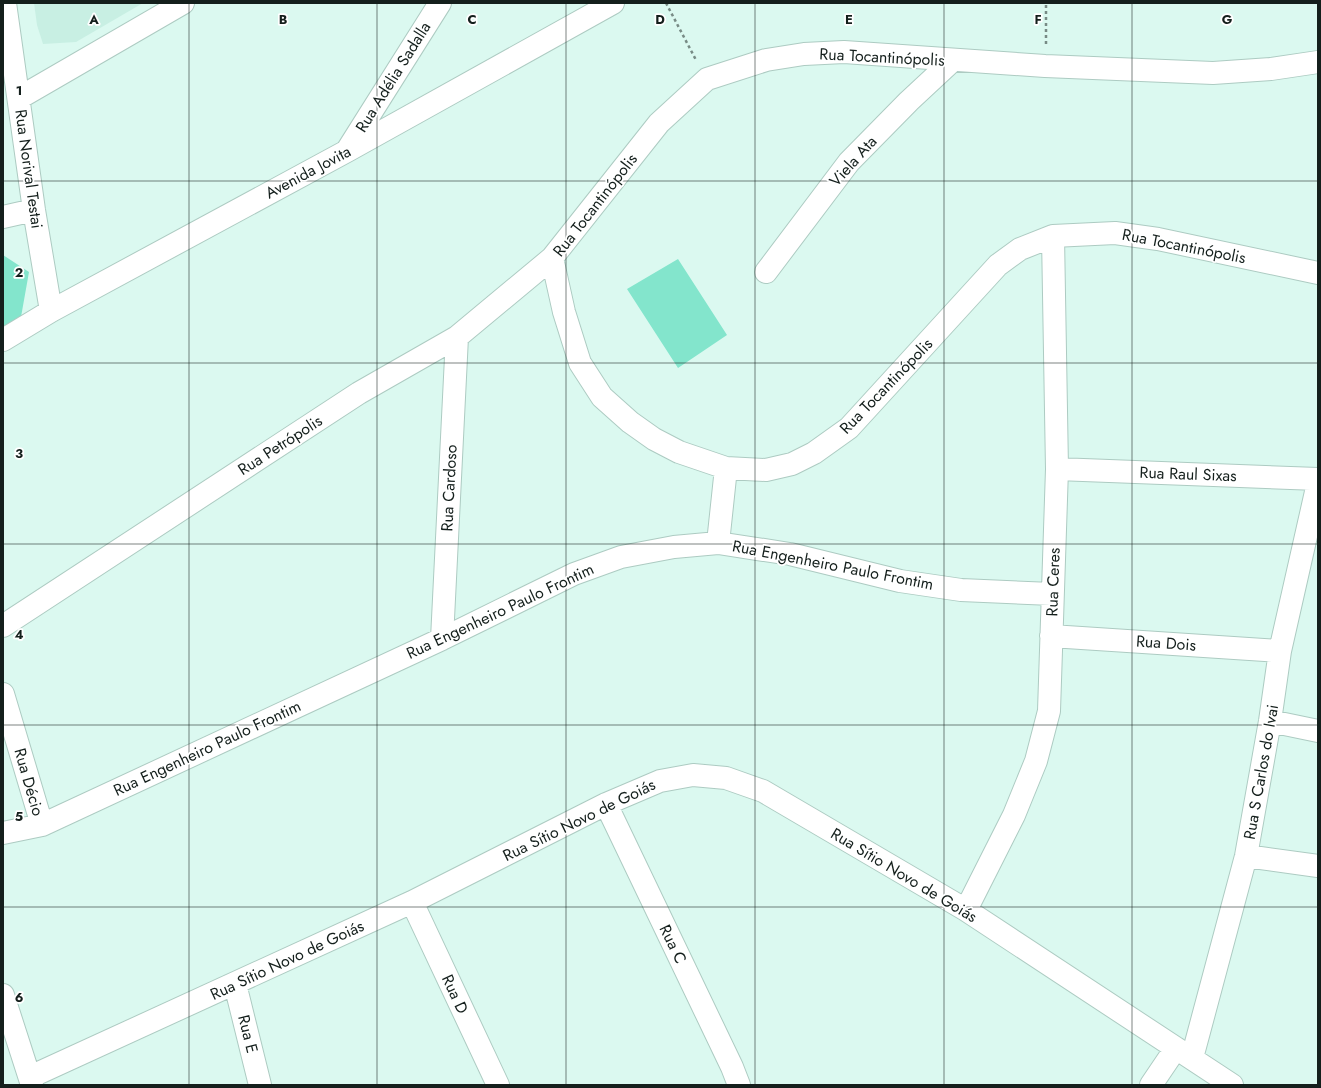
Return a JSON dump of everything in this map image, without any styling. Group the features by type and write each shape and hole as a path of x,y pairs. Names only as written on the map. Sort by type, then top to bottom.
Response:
{"street":[{"name":"Rua Norival Testai","path":"5,3 34,210 51,311"},
{"path":"19,98 183,3"},
{"name":"Rua Adélia Sadalla","path":"347,151 440,3"},
{"name":"Avenida Jovita","path":"3,340 51,311 347,151 613,3"},
{"name":"Rua Tocantinópolis","path":"1318,62 1271,69 1213,73 952,61 844,52 804,54 766,60 707,79 659,123 552,258 564,312 580,363 602,397 630,422 654,439 679,452 726,468 766,470 792,464 814,453 849,428 998,265 1020,250 1053,236 1115,233 1158,239 1318,273"},
{"name":"Viela Ata","path":"766,272 849,162 909,101 952,61"},
{"path":"3,217 34,210"},
{"name":"Rua Ceres","path":"966,910 1014,815 1036,762 1049,711 1057,468 1053,236"},
{"name":"Rua Petrópolis","path":"3,626 359,393 457,337 552,258"},
{"name":"Rua Cardoso","path":"442,639 457,337"},
{"path":"718,543 726,468"},
{"name":"Rua Raul Sixas","path":"1057,468 1318,479"},
{"name":"Rua S Carlos do Ivai","path":"1151,1085 1184,1053 1246,856 1270,722 1280,651 1318,483"},
{"name":"Rua Engenheiro Paulo Frontim","path":"3,833 42,825 442,639 574,574 621,557 674,547 718,543 790,554 900,581 927,586 961,590 1052,594"},
{"name":"Rua Dois","path":"1051,636 1280,651"},
{"name":"Rua Décio","path":"3,694 42,825"},
{"path":"1270,722 1318,731"},
{"name":"Rua Sítio Novo de Goiás","path":"31,1081 412,902 606,804 660,781 693,775 726,778 763,791 966,910 1232,1085"},
{"name":"Rua C","path":"606,804 732,1067 738,1085"},
{"path":"1246,856 1318,866"},
{"name":"Rua D","path":"412,902 498,1085"},
{"name":"Rua E","path":"235,984 260,1085"},
{"path":"3,995 31,1081"}],"path":[{"path":"666,3 707,79"},
{"path":"1045,66 1046,3"}],"shaded area":[{"path":"34,3 143,3 76,42 43,44 37,25"}],"green space":[{"path":"3,255 29,272 21,317 3,328"},
{"path":"678,259 727,335 678,368 627,289"}]}
